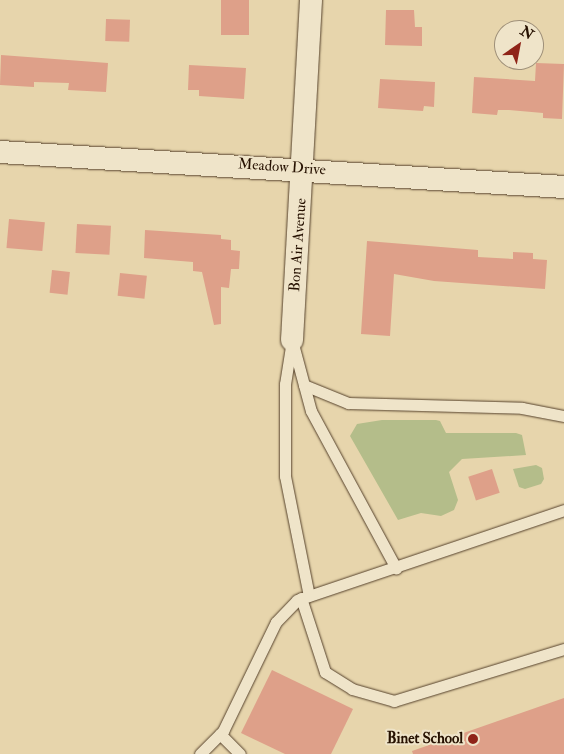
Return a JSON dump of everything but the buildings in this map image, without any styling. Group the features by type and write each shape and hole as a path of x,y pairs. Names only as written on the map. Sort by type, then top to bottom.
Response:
{"street":[{"name":"Bon Air Avenue","path":"292,340 304,169 311,0"},
{"name":"Meadow Drive","path":"0,152 304,169 564,187"}],"lane":[{"path":"292,340 311,411 396,568"},
{"path":"292,340 285,384 285,476 305,597 325,672 352,689 394,702 564,649"},
{"path":"304,385 348,403 522,408 564,416"},
{"path":"200,754 220,734 276,622 285,609 305,597 564,510"},
{"path":"220,734 240,754"}],"green space":[{"path":"382,420 436,420 440,421 446,433 516,433 522,435 526,455 462,459 449,472 458,500 454,510 441,516 421,513 398,520 350,436 357,424"},
{"path":"536,465 542,468 544,479 541,484 525,489 519,487 513,469"}],"place":[{"name":"Binet School","path":"473,739"}]}
